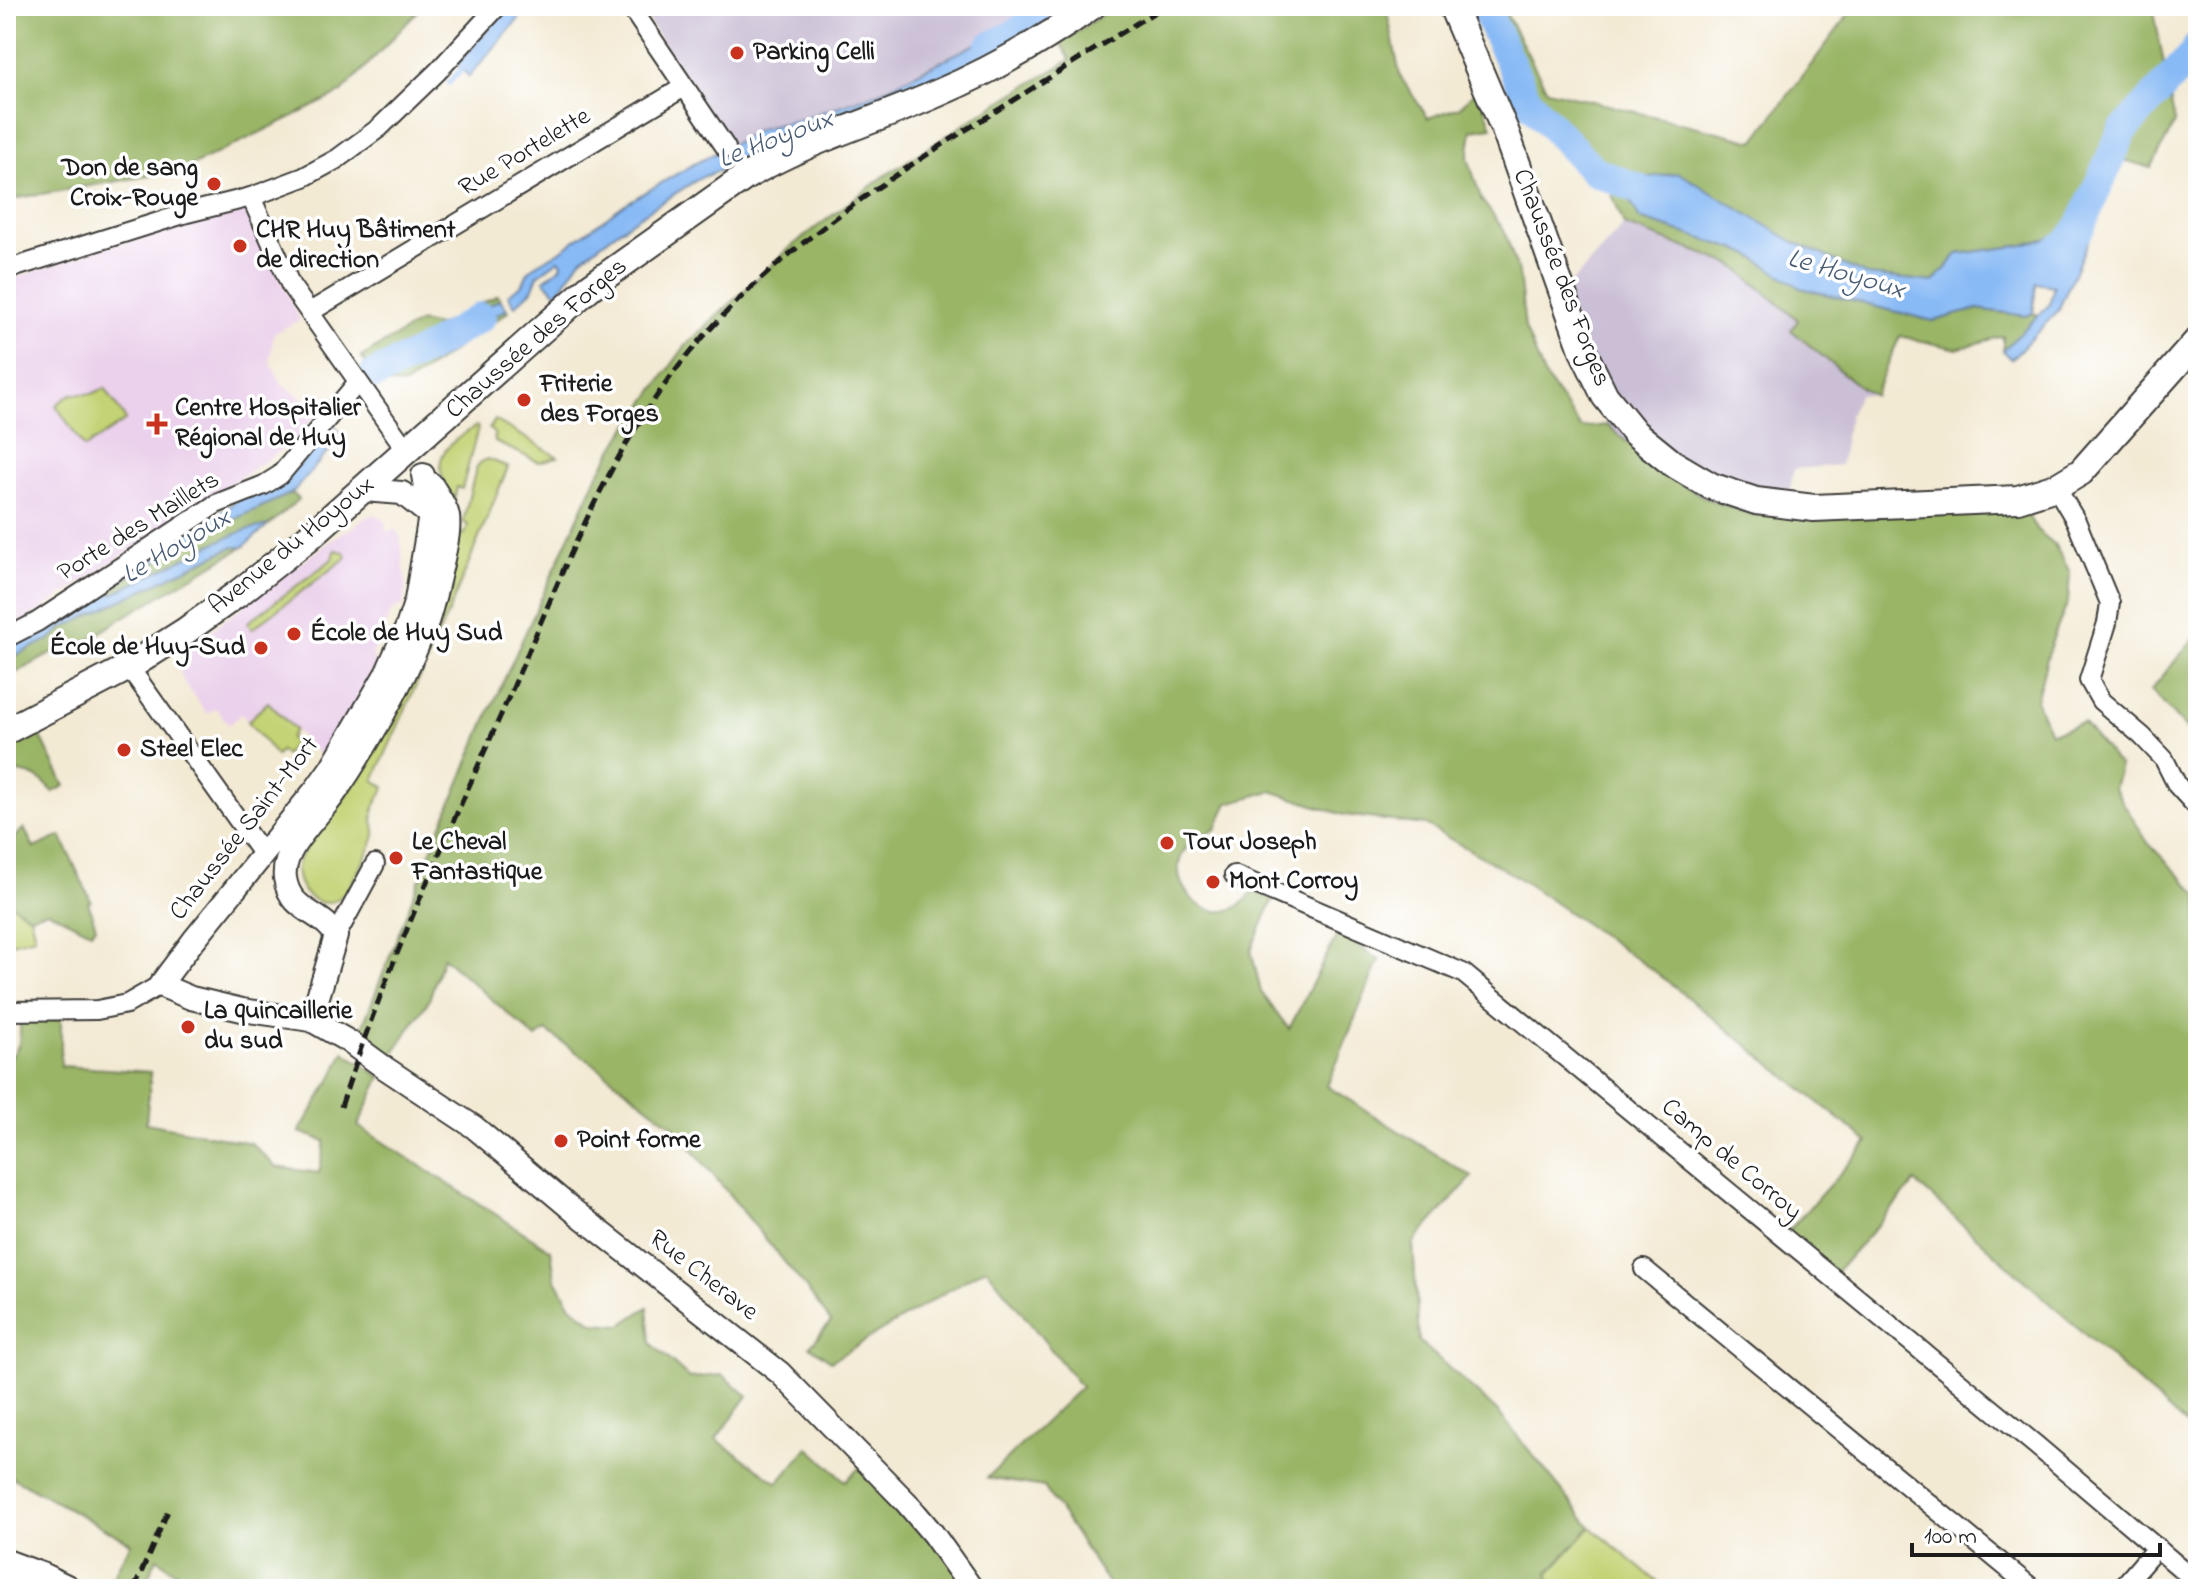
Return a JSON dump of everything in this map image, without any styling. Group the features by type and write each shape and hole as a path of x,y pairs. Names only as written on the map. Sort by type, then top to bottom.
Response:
{"main road":[{"name":"Chaussée des Forges","path":"407,451 590,287 745,177 798,149 985,71 1037,44 1092,6"},
{"name":"Chaussée des Forges","path":"1452,6 1506,133 1584,353 1605,396 1635,433 1672,463 1711,486 1756,501 1814,508 2018,499 2056,487 2081,472 2198,340"},
{"name":"Avenue du Hoyoux","path":"6,731 129,667 184,632 308,538 407,451"},
{"path":"6,1564 66,1589"}],"street":[{"path":"6,270 219,204 251,197 304,177 337,159 379,128 437,72 498,6"},
{"path":"630,6 726,148"},
{"name":"Rue Portelette","path":"310,312 684,87"},
{"path":"251,197 291,286 431,483 447,512 449,531 434,601 423,634 379,720 334,795 292,849 285,866 285,877 294,899 309,913 325,921 336,936"},
{"name":"Porte des Maillets","path":"6,638 37,622 216,504 264,485 280,475 358,382"},
{"name":"Chaussée Saint-Mort","path":"160,985 331,768 387,672 416,600 430,515 423,475"},
{"path":"2056,487 2076,521 2110,603 2089,680 2101,701 2164,759 2177,785 2198,808"},
{"path":"363,490 402,493 430,515"},
{"path":"129,667 263,855"},
{"path":"6,1011 97,1010 127,1004 160,985 176,993 242,1010 311,1020 336,936 375,864"},
{"name":"Camp de Corroy","path":"1234,875 1463,973 2198,1583"},
{"name":"Rue Cherave","path":"311,1020 360,1050 494,1143 574,1211 780,1373 906,1502 972,1589"},
{"path":"1644,1269 2033,1589"},
{"path":"2121,1589 2157,1547"}],"shaded area":[{"path":"639,6 1012,6 1020,22 877,93 802,119 759,129 729,146"},
{"name":"Centre Hospitalier Régional de Huy","path":"246,206 300,320 274,333 270,361 282,384 320,410 298,439 6,630 6,281 108,246 141,240"},
{"path":"1624,225 1733,265 1799,320 1791,331 1874,396 1859,394 1849,415 1840,465 1794,469 1788,499 1790,516 1749,514 1706,498 1665,474 1607,425 1605,396 1563,292"},
{"name":"École de Huy Sud","path":"375,514 386,522 385,530 390,532 395,529 400,536 406,585 403,606 392,611 372,654 376,665 323,759 269,702 248,721 241,714 229,725 216,708 207,714 184,682 178,667 193,644 345,530"}],"green space":[{"path":"6,6 423,6 341,93 183,170 6,200"},
{"path":"1115,6 1386,6 1400,76 1428,118 1460,107 1478,88 1492,127 1472,130 1468,158 1481,199 1504,230 1519,274 1525,328 1544,375 1581,428 1607,425 1665,474 1706,498 1749,514 1815,517 2025,511 2037,530 2054,544 2070,572 2068,602 2051,643 2036,701 2050,733 2083,723 2120,766 2114,788 2148,843 2198,894 2198,1436 1915,1182 1832,1277 1783,1237 1868,1142 1657,973 1514,875 1425,825 1344,815 1271,791 1228,803 1215,830 1191,843 1180,859 1180,877 1188,894 1201,906 1219,911 1237,907 1254,890 1273,899 1251,950 1261,992 1289,1029 1338,933 1379,960 1327,1086 1472,1177 1413,1243 1419,1341 1498,1412 1591,1527 1548,1573 1553,1589 1112,1589 1044,1487 987,1478 1081,1387 986,1268 831,1361 810,1346 831,1322 673,1126 546,1031 536,1038 443,957 429,1000 390,1058 360,1033 488,715 597,476 686,345 793,245 883,177 1070,60 1061,43"},
{"path":"1484,6 1502,6 1547,90 1754,141 1855,6 2153,6 2175,123 2151,168 2121,159 2079,229 2024,245 1958,254 1934,282 1866,275 1794,242 1619,182 1640,219 1747,253 1801,288 1933,321 1978,309 2039,315 2003,350 2003,336 1957,349 1900,336 1874,396 1791,330 1798,320 1733,265 1624,225 1612,194 1528,101"},
{"path":"498,295 500,299 455,325 453,336 507,309 509,311 405,385 380,383 361,357 420,322 438,326"},
{"path":"105,388 126,420 84,448 56,405 71,394 92,394"},
{"path":"495,420 558,457 539,462 495,442 494,433 489,429"},
{"path":"476,426 462,489 457,487 454,500 442,475 442,457 454,441"},
{"path":"488,459 508,467 374,780 385,787 373,812 374,838 346,891 327,903 318,902 302,889 298,879 300,856 344,798 414,679 438,628 460,533 465,534 468,525 463,522 476,468"},
{"path":"292,493 299,499 269,525 246,530 113,594 108,593 107,589 210,530"},
{"path":"232,547 243,547 80,646 58,650 6,678 6,660 50,639 63,628"},
{"path":"336,550 344,552 347,557 252,629 247,623 331,560"},
{"path":"2198,633 2198,742 2151,690"},
{"path":"268,702 295,730 290,738 294,743 285,755 280,751 276,756 248,721"},
{"path":"39,733 65,786 53,792 32,776 6,771 6,749"},
{"path":"24,828 34,848 61,836 91,901 88,902 96,927 91,932 48,911 30,916 6,901 6,859 11,842"},
{"path":"6,901 30,916 35,937 10,943 6,927"},
{"path":"20,1019 61,1019 61,1066 151,1072 146,1123 251,1143 276,1167 319,1173 325,1141 299,1132 344,1052 381,1077 358,1126 551,1250 555,1278 571,1306 594,1323 621,1325 648,1307 651,1343 689,1378 723,1375 748,1396 716,1439 778,1483 808,1447 845,1481 867,1461 972,1589 198,1589 157,1558 143,1589 106,1589 131,1543 6,1474 6,1112 10,1108 6,1101 6,1060 17,1047"},
{"path":"1591,1527 1666,1589 1553,1589 1548,1574"}],"water":[{"path":"509,6 530,6 469,77 457,64"},
{"path":"1020,22 1026,34 970,65 789,137 739,162 729,146 759,129 802,119 877,93"},
{"path":"723,149 734,165 700,178 629,223 581,259 557,294 544,280 561,267 559,260 538,275 532,290 515,306 508,295 523,284 528,272 535,266 625,204"},
{"path":"1679,173 1794,242 1866,275 1934,282 1958,254 2024,245 2079,229 2091,234 2058,311 2011,359 2003,350 2049,305 2054,286 2036,283 2033,313 2026,316 1978,309 1933,321 1801,288 1747,253 1640,219 1619,181"},
{"path":"500,299 507,309 453,337 448,336 455,325"},
{"path":"333,425 343,435 292,493 210,530 107,589 113,594 217,542 269,525 243,547 232,547 63,628 50,639 6,660 6,647 133,564 228,507"}],"waterway":[{"name":"Le Hoyoux","path":"990,47 1056,6"},
{"name":"Le Hoyoux","path":"1484,6 1528,101 1594,171 1656,196"},
{"name":"Le Hoyoux","path":"2049,256 2079,229 2122,132 2198,46"},
{"path":"449,83 464,66"},
{"name":"Le Hoyoux","path":"374,375 428,349 481,317"}],"railway":[{"path":"341,1107 399,948 569,557 612,470 662,388 725,313 798,247 837,217 918,161 1165,6"},
{"path":"134,1589 168,1511"}],"place":[{"name":"Parking Celli","path":"737,53"},
{"name":"Don de sang Croix-Rouge","path":"214,184"},
{"name":"CHR Huy Bâtiment de direction","path":"240,246"},
{"name":"Friterie des Forges","path":"524,400"},
{"name":"Centre Hospitalier Régional de Huy","path":"157,424"},
{"name":"École de Huy Sud","path":"294,634"},
{"name":"École de Huy-Sud","path":"261,648"},
{"name":"Steel Elec","path":"124,750"},
{"name":"Tour Joseph","path":"1167,843"},
{"name":"Le Cheval Fantastique","path":"396,858"},
{"name":"Mont Corroy","path":"1213,882"},
{"name":"La quincaillerie du sud","path":"188,1027"},
{"name":"Point forme","path":"561,1141"}]}
